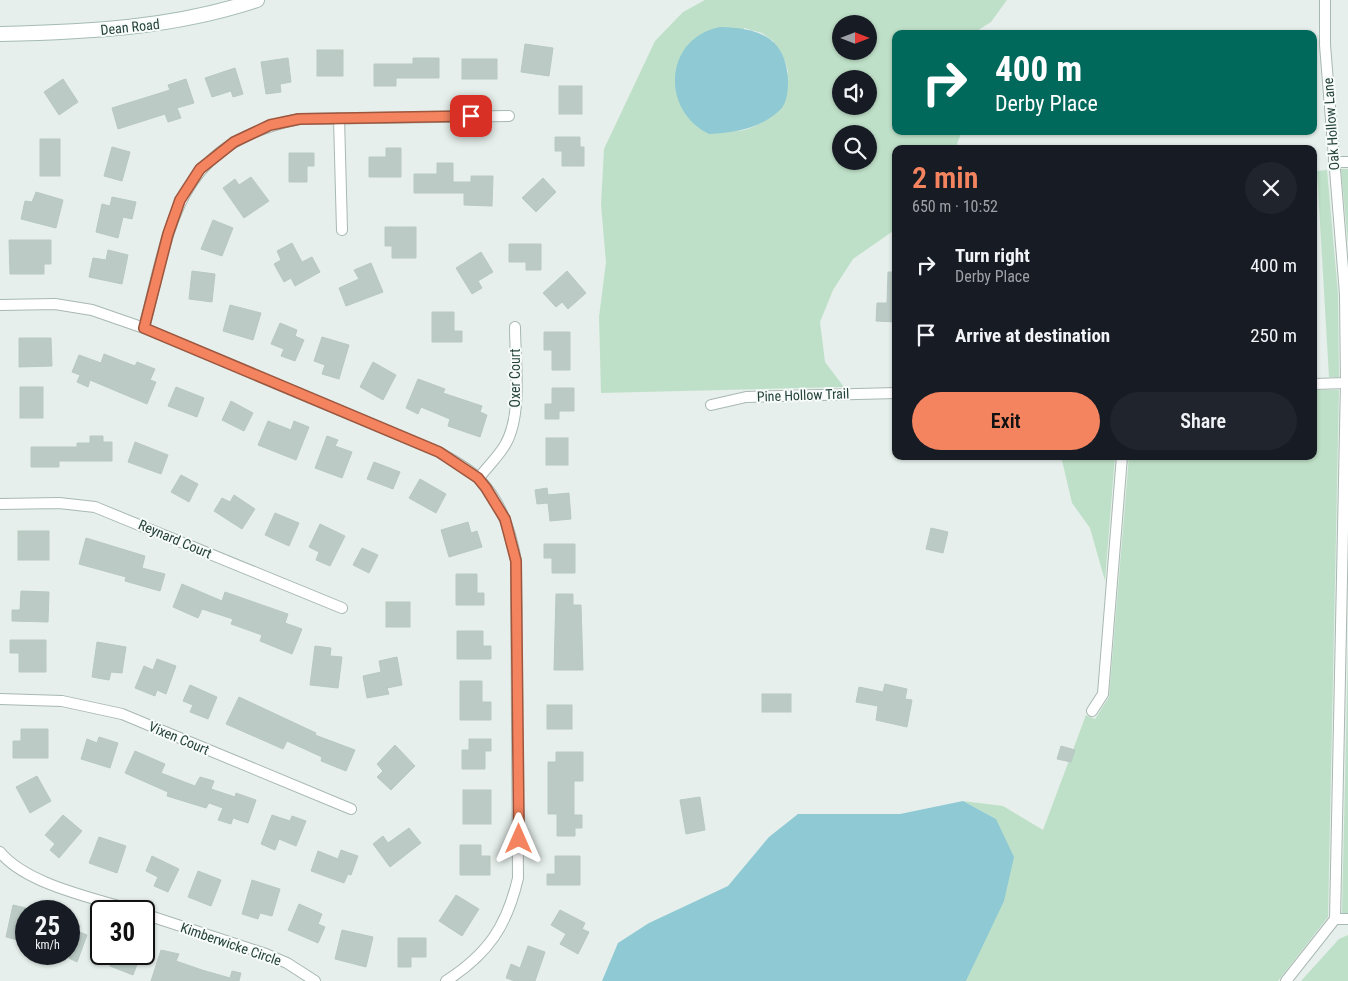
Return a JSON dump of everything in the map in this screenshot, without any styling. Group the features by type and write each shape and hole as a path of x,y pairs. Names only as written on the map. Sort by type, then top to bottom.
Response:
{"main road":[{"name":"Dean Road","path":"0,34 135,27 179,21 229,5 257,0"}],"street":[{"name":"Oak Hollow Lane","path":"1325,0 1325,46 1345,294 1346,383 1335,919"},
{"path":"144,328 168,234 180,200 200,169 238,140 270,125 299,119 509,116"},
{"path":"339,118 342,230"},
{"path":"1334,162 1348,162"},
{"path":"0,305 55,304 92,310 144,328 439,452 478,478 505,519 516,561 518,878 511,906 500,929 485,950 465,968 446,981"},
{"name":"Oxer Court","path":"478,478 505,445 512,429 516,412 515,327"},
{"path":"1317,384 1346,383"},
{"name":"Pine Hollow Trail","path":"711,405 746,396 892,393"},
{"path":"1092,711 1103,694 1122,460"},
{"name":"Reynard Court","path":"0,504 58,503 95,507 342,608"},
{"name":"Vixen Court","path":"0,699 62,701 122,714 350,809"},
{"path":"0,852 18,871 42,881 101,900"},
{"name":"Kimberwicke Circle","path":"155,918 266,954 315,981"},
{"path":"1286,981 1335,919 1348,919"}],"green space":[{"path":"705,0 1007,0 991,22 978,30 892,30 892,135 960,135 957,145 892,145 892,232 853,259 833,290 820,322 825,362 844,387 601,393 599,317 606,262 601,205 604,149 655,41 683,12","holes":["744,28 762,33 773,41 785,61 788,71 781,109 751,128 738,131 732,130"]},
{"path":"1341,169 1348,169 1348,244"},
{"path":"1327,170 1338,294 1339,377 1329,377 1317,171"},
{"path":"1317,390 1339,390 1328,917 1278,981 966,981 973,966 996,819 963,801 1003,806 1043,830 1086,715 1095,719 1109,697 1129,460 1317,460"},
{"path":"1062,460 1115,460 1105,581 1090,528 1072,503"},
{"path":"1348,649 1348,913 1342,913"},
{"path":"1348,935 1348,981 1301,981 1339,939"}],"water":[{"path":"720,27 758,33 776,45 782,54 786,66 788,89 786,100 780,110 764,122 737,131 709,134 693,123 682,109 676,92 675,76 679,59 688,45 701,34"},
{"path":"963,801 996,819 1014,857 1004,901 966,981 602,981 618,943 649,923 728,886 769,837 798,814 900,814"}],"building":[{"path":"525,44 553,48 549,76 521,72"},
{"path":"317,50 343,50 343,76 317,76"},
{"path":"288,58 291,82 280,84 281,92 266,94 261,62"},
{"path":"413,58 439,58 439,78 396,78 396,86 374,86 374,64 413,64"},
{"path":"462,59 497,59 497,79 462,79"},
{"path":"235,68 243,94 233,97 231,91 212,97 205,78"},
{"path":"63,79 78,102 59,115 44,92"},
{"path":"186,79 194,103 177,108 181,118 168,122 165,114 118,129 112,108 170,90 168,85"},
{"path":"559,86 582,86 582,114 559,114"},
{"path":"555,137 580,137 580,147 584,147 584,166 562,166 562,151 555,151"},
{"path":"40,139 60,139 60,176 40,176"},
{"path":"112,147 130,152 122,181 104,176"},
{"path":"386,148 401,148 401,177 369,177 369,157 386,157"},
{"path":"289,153 314,153 314,166 307,166 307,182 289,182"},
{"path":"437,163 453,163 453,182 471,182 471,176 493,176 492,206 464,205 464,193 414,193 414,174 437,174"},
{"path":"251,177 269,201 244,218 223,188 235,179 239,185"},
{"path":"543,178 556,192 536,212 522,198"},
{"path":"36,192 63,200 56,228 21,219 25,201 32,202"},
{"path":"112,197 136,202 132,219 123,217 118,238 96,232 102,204 110,206"},
{"path":"213,220 233,228 222,256 201,249"},
{"path":"385,227 416,227 416,258 392,258 392,246 385,246"},
{"path":"9,240 51,240 51,264 44,264 44,274 10,274"},
{"path":"292,243 302,262 312,257 320,272 295,286 291,278 284,282 274,264 281,260 277,251"},
{"path":"509,244 541,244 541,270 526,270 526,262 509,262"},
{"path":"108,250 128,255 122,284 89,277 93,258 106,260"},
{"path":"481,252 493,272 478,281 482,288 472,294 456,268"},
{"path":"371,263 383,292 346,306 339,288 359,279 354,270"},
{"path":"192,271 215,274 212,302 189,299"},
{"path":"567,271 586,293 568,309 562,302 556,307 543,293"},
{"path":"888,272 892,272 892,322 876,321 877,303 887,303"},
{"path":"230,305 261,313 253,340 223,331"},
{"path":"432,312 454,312 454,331 462,331 462,342 432,342"},
{"path":"280,323 297,330 295,336 304,340 295,361 281,356 284,349 271,344"},
{"path":"544,332 570,332 570,370 552,370 552,350 544,350"},
{"path":"322,337 349,345 339,379 322,374 325,365 314,361"},
{"path":"19,338 51,338 52,366 19,367"},
{"path":"104,354 135,366 137,362 155,369 150,380 156,382 147,404 90,380 88,387 77,382 80,375 72,372 79,355 101,363"},
{"path":"373,362 396,375 383,400 360,387"},
{"path":"418,379 445,389 443,393 482,406 480,412 487,415 480,437 448,426 450,419 421,407 418,414 406,408"},
{"path":"20,387 43,387 43,418 20,418"},
{"path":"176,387 204,398 197,417 168,406"},
{"path":"552,388 574,388 574,411 559,411 559,419 545,419 545,404 552,404"},
{"path":"231,401 253,413 244,431 222,420"},
{"path":"268,421 291,430 294,421 309,427 296,460 258,445"},
{"path":"90,436 103,436 103,442 112,442 112,461 59,461 59,467 31,467 31,447 77,447 77,443 90,443"},
{"path":"327,436 338,440 335,446 352,452 342,478 315,468"},
{"path":"546,438 568,438 568,465 546,465"},
{"path":"135,442 168,455 161,474 128,462"},
{"path":"374,462 400,472 393,489 367,479"},
{"path":"181,475 198,484 189,502 171,492"},
{"path":"420,479 446,494 436,513 409,498"},
{"path":"547,488 548,495 569,493 571,519 550,521 548,503 537,504 535,490"},
{"path":"234,495 255,509 242,529 214,511 222,498 230,502"},
{"path":"275,513 299,523 289,546 265,535"},
{"path":"468,522 471,533 477,531 482,547 449,557 441,530"},
{"path":"320,524 345,536 330,566 316,560 319,552 309,547"},
{"path":"931,528 948,532 943,553 926,549"},
{"path":"18,531 49,531 49,560 18,560"},
{"path":"86,538 145,556 142,568 165,574 160,591 125,581 126,577 79,564"},
{"path":"544,544 575,544 575,573 552,573 552,558 544,558"},
{"path":"362,548 378,555 369,573 353,565"},
{"path":"456,574 477,574 477,593 484,593 484,605 456,605"},
{"path":"182,584 222,601 225,592 288,614 285,623 302,629 292,654 260,641 262,635 231,624 233,619 202,609 198,618 173,607"},
{"path":"21,591 49,592 48,622 12,621 12,610 20,610"},
{"path":"556,594 573,594 573,605 581,605 583,670 554,670"},
{"path":"386,602 410,602 410,627 386,627"},
{"path":"457,631 483,631 483,646 491,646 491,659 457,659"},
{"path":"10,640 46,640 46,672 19,672 19,653 10,653"},
{"path":"97,642 126,647 122,673 111,672 109,680 92,677"},
{"path":"315,646 331,648 330,656 342,657 338,688 310,685"},
{"path":"397,657 402,685 387,688 389,694 367,698 363,676 381,672 379,661"},
{"path":"157,659 176,666 166,694 157,690 155,696 135,688 144,666 153,670"},
{"path":"460,681 482,681 482,702 491,702 491,720 460,720"},
{"path":"885,684 907,689 905,699 912,700 907,727 876,720 878,706 856,702 859,687 883,692"},
{"path":"190,685 217,697 208,719 190,712 193,705 183,701"},
{"path":"762,694 791,694 791,712 762,712"},
{"path":"239,697 316,733 315,735 355,750 346,771 321,761 322,757 287,741 283,749 226,724"},
{"path":"547,705 572,705 572,729 547,729"},
{"path":"21,729 48,729 48,758 13,758 13,741 21,741"},
{"path":"99,737 118,743 110,768 81,759 87,739 97,743"},
{"path":"469,739 491,739 491,751 485,751 485,769 462,769 462,750 469,750"},
{"path":"395,745 415,766 391,790 377,777 383,771 377,764"},
{"path":"1061,746 1075,750 1071,762 1057,759"},
{"path":"135,751 165,764 161,773 195,786 200,777 214,781 211,789 235,797 236,793 256,800 248,823 233,818 231,824 218,820 223,808 209,803 206,808 167,796 168,792 125,773"},
{"path":"556,752 583,752 583,781 574,781 574,815 582,815 582,828 575,828 575,836 557,836 557,814 548,814 548,762 556,762"},
{"path":"37,776 51,801 30,813 16,787"},
{"path":"463,790 491,790 491,824 463,824"},
{"path":"700,797 705,830 686,834 680,800"},
{"path":"63,815 82,831 59,858 50,850 55,844 45,835"},
{"path":"272,815 290,821 292,816 306,821 296,846 279,839 275,850 261,844"},
{"path":"409,828 421,843 390,867 373,844 383,836 388,843"},
{"path":"99,837 126,846 117,873 89,863"},
{"path":"460,845 481,845 481,856 490,856 490,875 460,875"},
{"path":"341,850 358,856 351,875 348,874 344,883 311,871 318,851 338,859"},
{"path":"152,856 179,869 168,892 154,886 158,877 146,871"},
{"path":"555,856 580,856 580,885 547,885 547,874 555,874"},
{"path":"198,871 221,880 211,906 188,897"},
{"path":"252,880 280,889 272,916 260,913 258,919 242,914"},
{"path":"456,895 479,909 462,936 439,921"},
{"path":"299,904 322,914 318,924 325,927 318,943 288,930"},
{"path":"13,905 15,905 15,939 6,937"},
{"path":"560,910 585,923 582,929 589,932 578,954 560,944 566,934 551,925"},
{"path":"342,930 373,937 366,967 335,959"},
{"path":"80,932 87,935 80,954"},
{"path":"398,938 426,938 426,957 411,957 411,967 398,967"},
{"path":"528,946 545,952 535,981 515,981 506,978 511,964 520,968"},
{"path":"161,950 179,954 176,961 202,970 230,978 232,971 241,973 239,981 151,981"},
{"path":"110,965 137,965 133,975"}],"route":[{"path":"471,116 299,119 270,125 245,135 223,149 200,169 180,200 168,234 144,328 439,452 478,478 505,519 512,537 516,561 518,589 519,839"}]}
